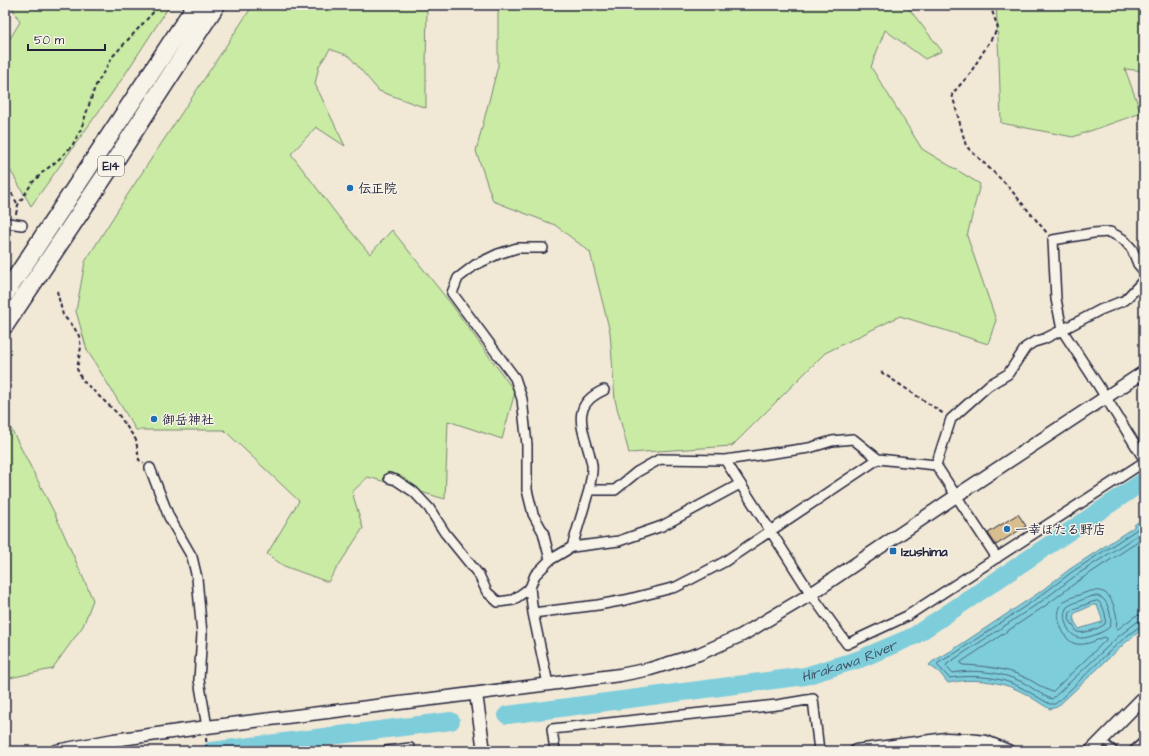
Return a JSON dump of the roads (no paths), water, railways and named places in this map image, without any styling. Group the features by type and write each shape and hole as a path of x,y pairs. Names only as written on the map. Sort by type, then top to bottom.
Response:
{"highway":[{"name":"E14","path":"5,294 196,5"},
{"name":"E14","path":"5,325 118,156 216,5"}],"street":[{"path":"5,227 8,223 22,225"},
{"path":"1144,271 1138,264 1132,249 1123,239 1110,232 1093,233 1052,240 1056,298 1062,330 1144,459"},
{"path":"544,248 517,248 498,254 475,265 458,278 452,293 516,378 522,399 527,445 527,490 533,514 543,532 550,560"},
{"path":"936,465 951,420 989,385 1008,374 1026,347 1100,310 1125,300 1144,280"},
{"path":"56,751 114,740 206,733 635,672 699,654 742,635 812,594 956,496 1144,372"},
{"path":"572,547 589,490 592,467 580,416 586,402 596,393 604,390"},
{"path":"589,490 615,490 637,472 660,459 725,460 809,448 832,441 853,439 878,459 936,465"},
{"path":"533,613 605,603 676,587 724,562 878,459"},
{"path":"725,460 770,531 847,644 907,616 1144,462"},
{"path":"936,465 997,558"},
{"path":"150,468 169,517 192,557 197,578 202,634 199,680 206,733"},
{"path":"389,478 396,480 414,492 429,508 444,533 479,575 487,592 498,602 514,600 530,588"},
{"path":"548,684 533,613 530,588 535,575 550,560 572,547 619,541 662,526 740,484"},
{"path":"476,694 484,751"},
{"path":"1097,747 1144,697"},
{"path":"555,751 552,729 778,705 813,699 819,751"},
{"path":"856,751 946,739 986,742 1008,751"},
{"path":"386,751 410,748 410,751"}],"lane":[{"path":"1131,751 1144,739"},
{"path":"1097,747 1116,751"}],"water":[{"path":"1144,518 1144,628 1125,643 1057,707 1050,709 1022,692 992,682 974,680 948,683 939,672 929,665 1037,594 1070,569 1134,527 1134,525","holes":["1093,605 1097,605 1102,622 1079,629 1075,623 1075,613"]}],"waterway":[{"name":"Hirakawa River","path":"507,715 805,676 860,659 914,636 1144,481"},
{"name":"Hirakawa River","path":"211,751 451,721"}],"place":[{"name":"伝正院","path":"350,188"},
{"name":"御岳神社","path":"154,419"},
{"name":"一幸ほたる野店","path":"1007,529"},
{"name":"Izushima","path":"893,551"}]}
